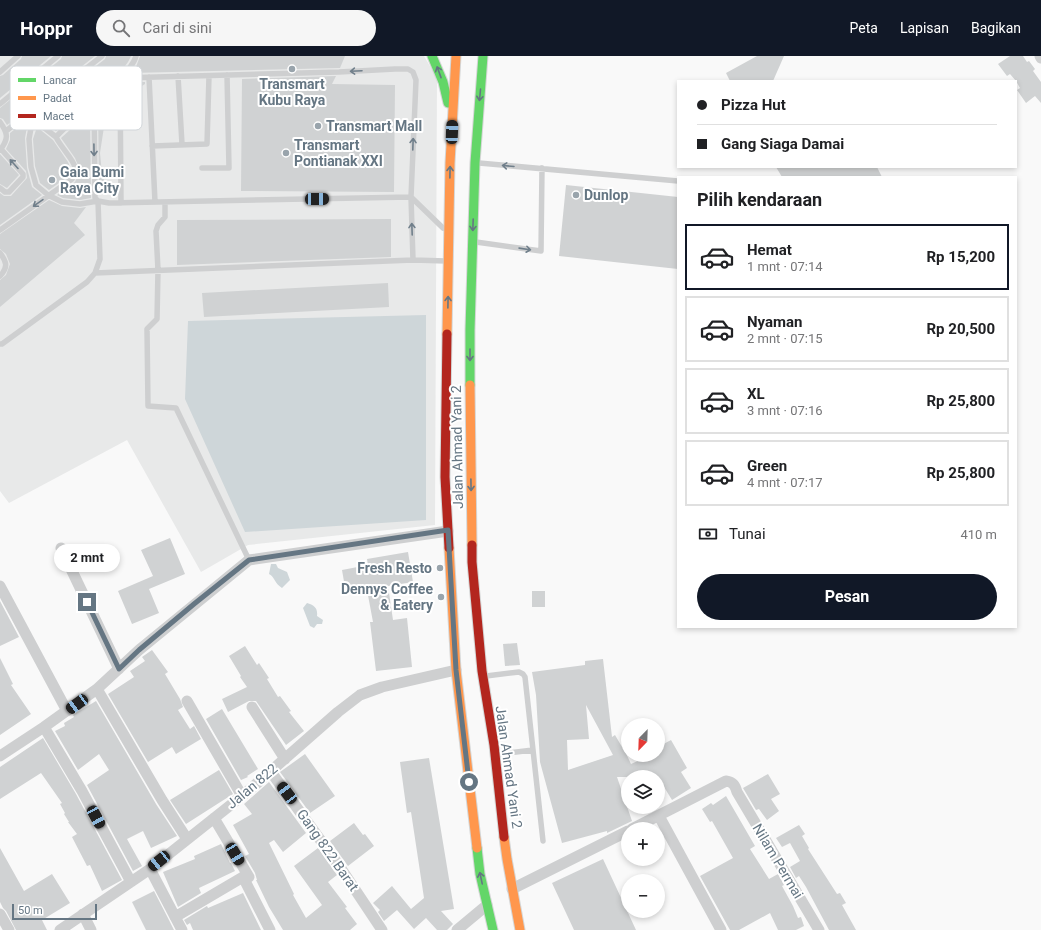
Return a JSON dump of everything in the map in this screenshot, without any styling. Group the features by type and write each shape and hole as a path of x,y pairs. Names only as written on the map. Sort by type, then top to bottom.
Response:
{"highway":[{"path":"432,56 443,82 452,116"},
{"name":"Jalan Ahmad Yani 2","path":"456,56 452,116 448,261 445,476 456,670 480,874 493,930"},
{"name":"Jalan Ahmad Yani 2","path":"483,56 475,163 470,330 472,562 483,677 495,754 512,889 520,930"}],"street":[{"path":"0,756 68,711 97,689 139,650 249,560 448,530"},
{"path":"61,548 119,669"},
{"path":"0,586 68,711"},
{"name":"Jalan 822","path":"60,930 150,869 271,772 338,712 360,695 382,687 456,670"},
{"path":"97,689 162,800 187,839"},
{"path":"186,701 242,796"},
{"path":"252,707 285,759"},
{"path":"44,727 82,791 131,882"},
{"name":"Gang 822 Barat","path":"271,772 340,867 382,930"},
{"name":"Nilam Permai","path":"659,816 726,781 731,782 735,785 737,792 819,930"},
{"path":"647,822 659,816 721,930"},
{"path":"214,818 250,877"},
{"path":"512,889 621,834"},
{"path":"150,869 182,930"},
{"path":"176,917 243,877 270,930"},
{"path":"457,930 487,905"},
{"path":"0,914 9,930"},
{"path":"82,914 91,930"}],"lane":[{"path":"0,72 18,56"},
{"path":"46,66 58,56"},
{"path":"89,66 102,56"},
{"path":"132,66 136,56"},
{"path":"142,78 395,69 408,69 413,72 416,80 411,197 413,260"},
{"path":"202,168 229,168 227,75"},
{"path":"178,76 182,144"},
{"path":"152,146 207,144 209,76"},
{"path":"149,78 154,202"},
{"path":"0,104 10,96"},
{"path":"0,122 6,131 6,140 0,150 23,174 24,177 9,192 5,192 0,188"},
{"path":"6,131 10,128"},
{"path":"31,130 29,139 30,167 36,185 48,195 62,202 80,204 98,201 121,203 411,197 449,233"},
{"path":"0,230 72,180 76,173 75,166 56,137 47,130"},
{"path":"56,137 62,130"},
{"path":"0,344 87,282 95,273 100,259 98,201 95,198 94,130"},
{"path":"120,130 121,203"},
{"path":"475,163 677,181"},
{"path":"472,241 540,251 542,168"},
{"path":"165,202 165,217 158,225 156,231 158,270 156,319 147,329 148,406 176,408 249,560"},
{"path":"0,253 6,261 4,273 0,276"},
{"path":"95,273 413,260 448,261"},
{"path":"483,677 519,672 523,674 543,841"},
{"path":"495,754 533,750"}],"shaded area":[{"path":"0,56 424,56 437,78 435,525 248,545 201,572 127,440 9,503 0,491"},
{"path":"426,315 426,520 245,532 185,399 188,321"},
{"path":"271,564 276,564 278,568 287,572 290,580 282,588 269,574"},
{"path":"307,603 315,607 317,616 323,620 322,624 317,624 314,628 310,626 303,608"}],"building":[{"path":"22,56 51,56 39,66 13,66 21,59"},
{"path":"62,56 95,56 82,66 52,66 61,59"},
{"path":"106,56 131,56 125,66 96,66 105,59"},
{"path":"140,56 345,56 340,68 142,73 142,66 136,66"},
{"path":"757,56 784,56 773,80 730,80 726,73"},
{"path":"1010,56 1023,56 1027,62 1029,61 1035,69 1033,71 1041,82 1041,103 1035,96 1026,103 1017,90 1020,88 1017,80 1015,80 1010,74 1007,76 998,64"},
{"path":"10,69 10,90 0,98 0,76"},
{"name":"Transmart Mall","path":"336,76 332,84 395,85 394,192 241,191 242,79"},
{"path":"10,100 10,123 7,125 3,119 0,118 0,108"},
{"path":"14,130 26,130 25,138 27,168 32,187 42,195 0,225 0,193 4,196 11,196 27,178 26,171 6,149 10,140 10,133"},
{"path":"36,130 41,130 53,140 68,162 71,170 69,176 49,190 40,183 35,166 33,139"},
{"path":"70,130 90,130 91,198 80,200 63,198 57,195 75,182 80,170 75,158 61,138"},
{"path":"98,130 104,130 100,153 102,174 106,186 99,193"},
{"path":"0,154 19,175 7,188 0,184"},
{"path":"777,168 878,168 882,176 781,176"},
{"path":"566,185 677,197 677,269 559,256"},
{"path":"49,200 62,206 80,208 86,207 74,223 85,235 0,307 0,280 6,275 10,264 6,254 0,249 0,234"},
{"path":"391,219 391,257 177,265 177,220"},
{"path":"388,283 389,307 204,317 202,293"},
{"path":"170,538 185,574 149,589 159,613 132,624 118,591 153,576 141,550"},
{"path":"408,552 413,582 388,586 393,620 407,618 412,667 376,671 370,622 373,622 367,590 346,593 342,570 368,565 367,559"},
{"path":"532,591 545,591 545,607 532,607"},
{"path":"0,601 19,637 0,646"},
{"path":"517,643 520,665 505,666 503,644"},
{"path":"245,646 257,665 259,663 269,678 267,679 278,697 280,696 291,711 289,712 304,731 286,745 256,701 249,701 228,712 222,699 247,687 229,656"},
{"path":"152,650 168,672 165,674 180,699 183,707 178,710 190,729 194,726 201,739 176,754 172,747 148,762 108,694 134,677 130,671 145,661 142,657"},
{"path":"0,658 13,684 11,685 31,714 0,735"},
{"path":"603,659 612,737 615,735 621,745 621,762 630,762 631,764 635,762 665,762 665,743 671,740 687,768 681,772 691,788 672,800 665,788 665,770 621,770 621,777 617,777 621,789 621,814 630,814 632,821 621,822 621,826 607,833 607,831 562,843 540,762 536,695 532,672 585,665 585,661","holes":["586,705 613,755 568,770 567,740 589,739"]},
{"path":"96,701 156,804 177,836 151,848 143,831 127,839 142,866 133,871 87,785 109,770 99,754 78,770 55,731 65,726 64,723 74,717 73,715"},
{"path":"222,709 258,769 247,776 248,777 241,780 206,719"},
{"path":"43,738 76,794 122,880 102,891 90,865 87,866 72,837 77,834 64,814 65,813 60,804 62,803 41,773 0,799 0,767"},
{"path":"305,754 335,796 310,813 280,772"},
{"path":"429,758 454,909 441,911 453,924 447,930 437,930 426,918 414,929 397,910 384,921 378,912 380,910 373,903 392,886 411,909 424,898 411,812 407,813 400,762"},
{"path":"219,770 233,794 186,824 170,800"},
{"path":"768,774 780,794 771,799 779,811 767,820 759,809 756,810 743,788"},
{"path":"269,782 306,833 283,852 274,840 269,843 294,894 293,895 306,918 322,905 294,866 318,848 337,875 328,882 347,907 345,908 357,924 350,930 283,930 269,907 256,880 255,873 245,856 249,854 233,825 252,814 244,804"},
{"path":"726,796 755,846 750,849 769,879 778,874 784,885 782,886 798,918 801,917 804,926 796,930 778,930 770,913 739,930 730,930 700,876 733,858 712,821 710,822 702,809 711,803 713,805"},
{"path":"354,823 374,846 348,866 330,841"},
{"path":"799,825 805,834 802,836 809,848 808,849 837,894 840,893 846,903 842,905 856,930 829,930 806,887 799,876 796,878 790,867 800,861 790,843 782,847 776,838"},
{"path":"221,844 235,871 199,888 201,893 178,907 163,872 195,859 194,856"},
{"path":"0,848 24,891 52,874 70,903 42,920 47,930 16,930 3,908 0,902"},
{"path":"603,859 621,898 621,918 630,918 636,930 574,930 552,883"},
{"path":"154,891 174,930 146,930 132,902"},
{"path":"243,893 261,930 193,930 190,923 187,925 184,920 207,906 208,908"}],"traffic: fast":[{"path":"432,56 443,82 448,103"},
{"path":"470,385 470,330 475,163 483,56"},
{"path":"477,848 480,874 493,930"}],"traffic: slow":[{"path":"447,334 450,163 456,56"},
{"path":"470,385 472,545"},
{"path":"449,548 456,670 477,848"},
{"path":"504,837 520,930"}],"traffic: jam":[{"path":"447,334 445,477 449,548"},
{"path":"472,545 472,562 482,671 494,745 504,837"}],"place":[{"name":"Transmart Kubu Raya","path":"292,69"},
{"name":"Transmart Mall","path":"318,126"},
{"name":"Transmart Pontianak XXI","path":"286,153"},
{"name":"Gaia Bumi Raya City","path":"52,180"},
{"name":"Dunlop","path":"576,195"},
{"name":"Fresh Resto","path":"440,568"},
{"name":"Dennys Coffee & Eatery","path":"441,597"}],"route":[{"path":"87,602 119,669 139,650 249,560 448,530 456,670 469,782"}]}
